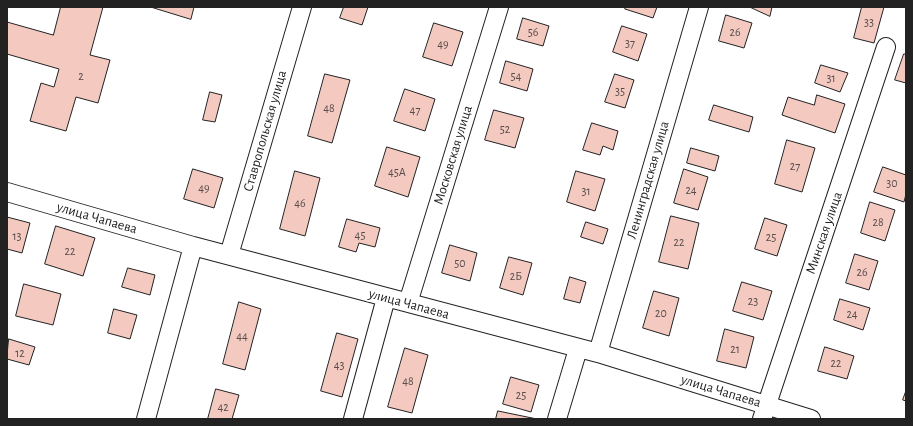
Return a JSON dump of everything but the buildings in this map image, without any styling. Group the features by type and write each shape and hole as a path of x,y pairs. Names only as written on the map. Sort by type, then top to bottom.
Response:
{"street":[{"name":"Ставропольская улица","path":"229,255 302,7"},
{"name":"Московская улица","path":"408,303 499,7"},
{"name":"Ленинградская улица","path":"598,353 699,7"},
{"name":"Минская улица","path":"764,412 886,47"},
{"name":"улица Чапаева","path":"7,192 193,246 578,349 598,353 764,412 810,419"},
{"path":"146,419 193,246"},
{"path":"353,419 386,298"},
{"path":"557,419 578,349"}]}
